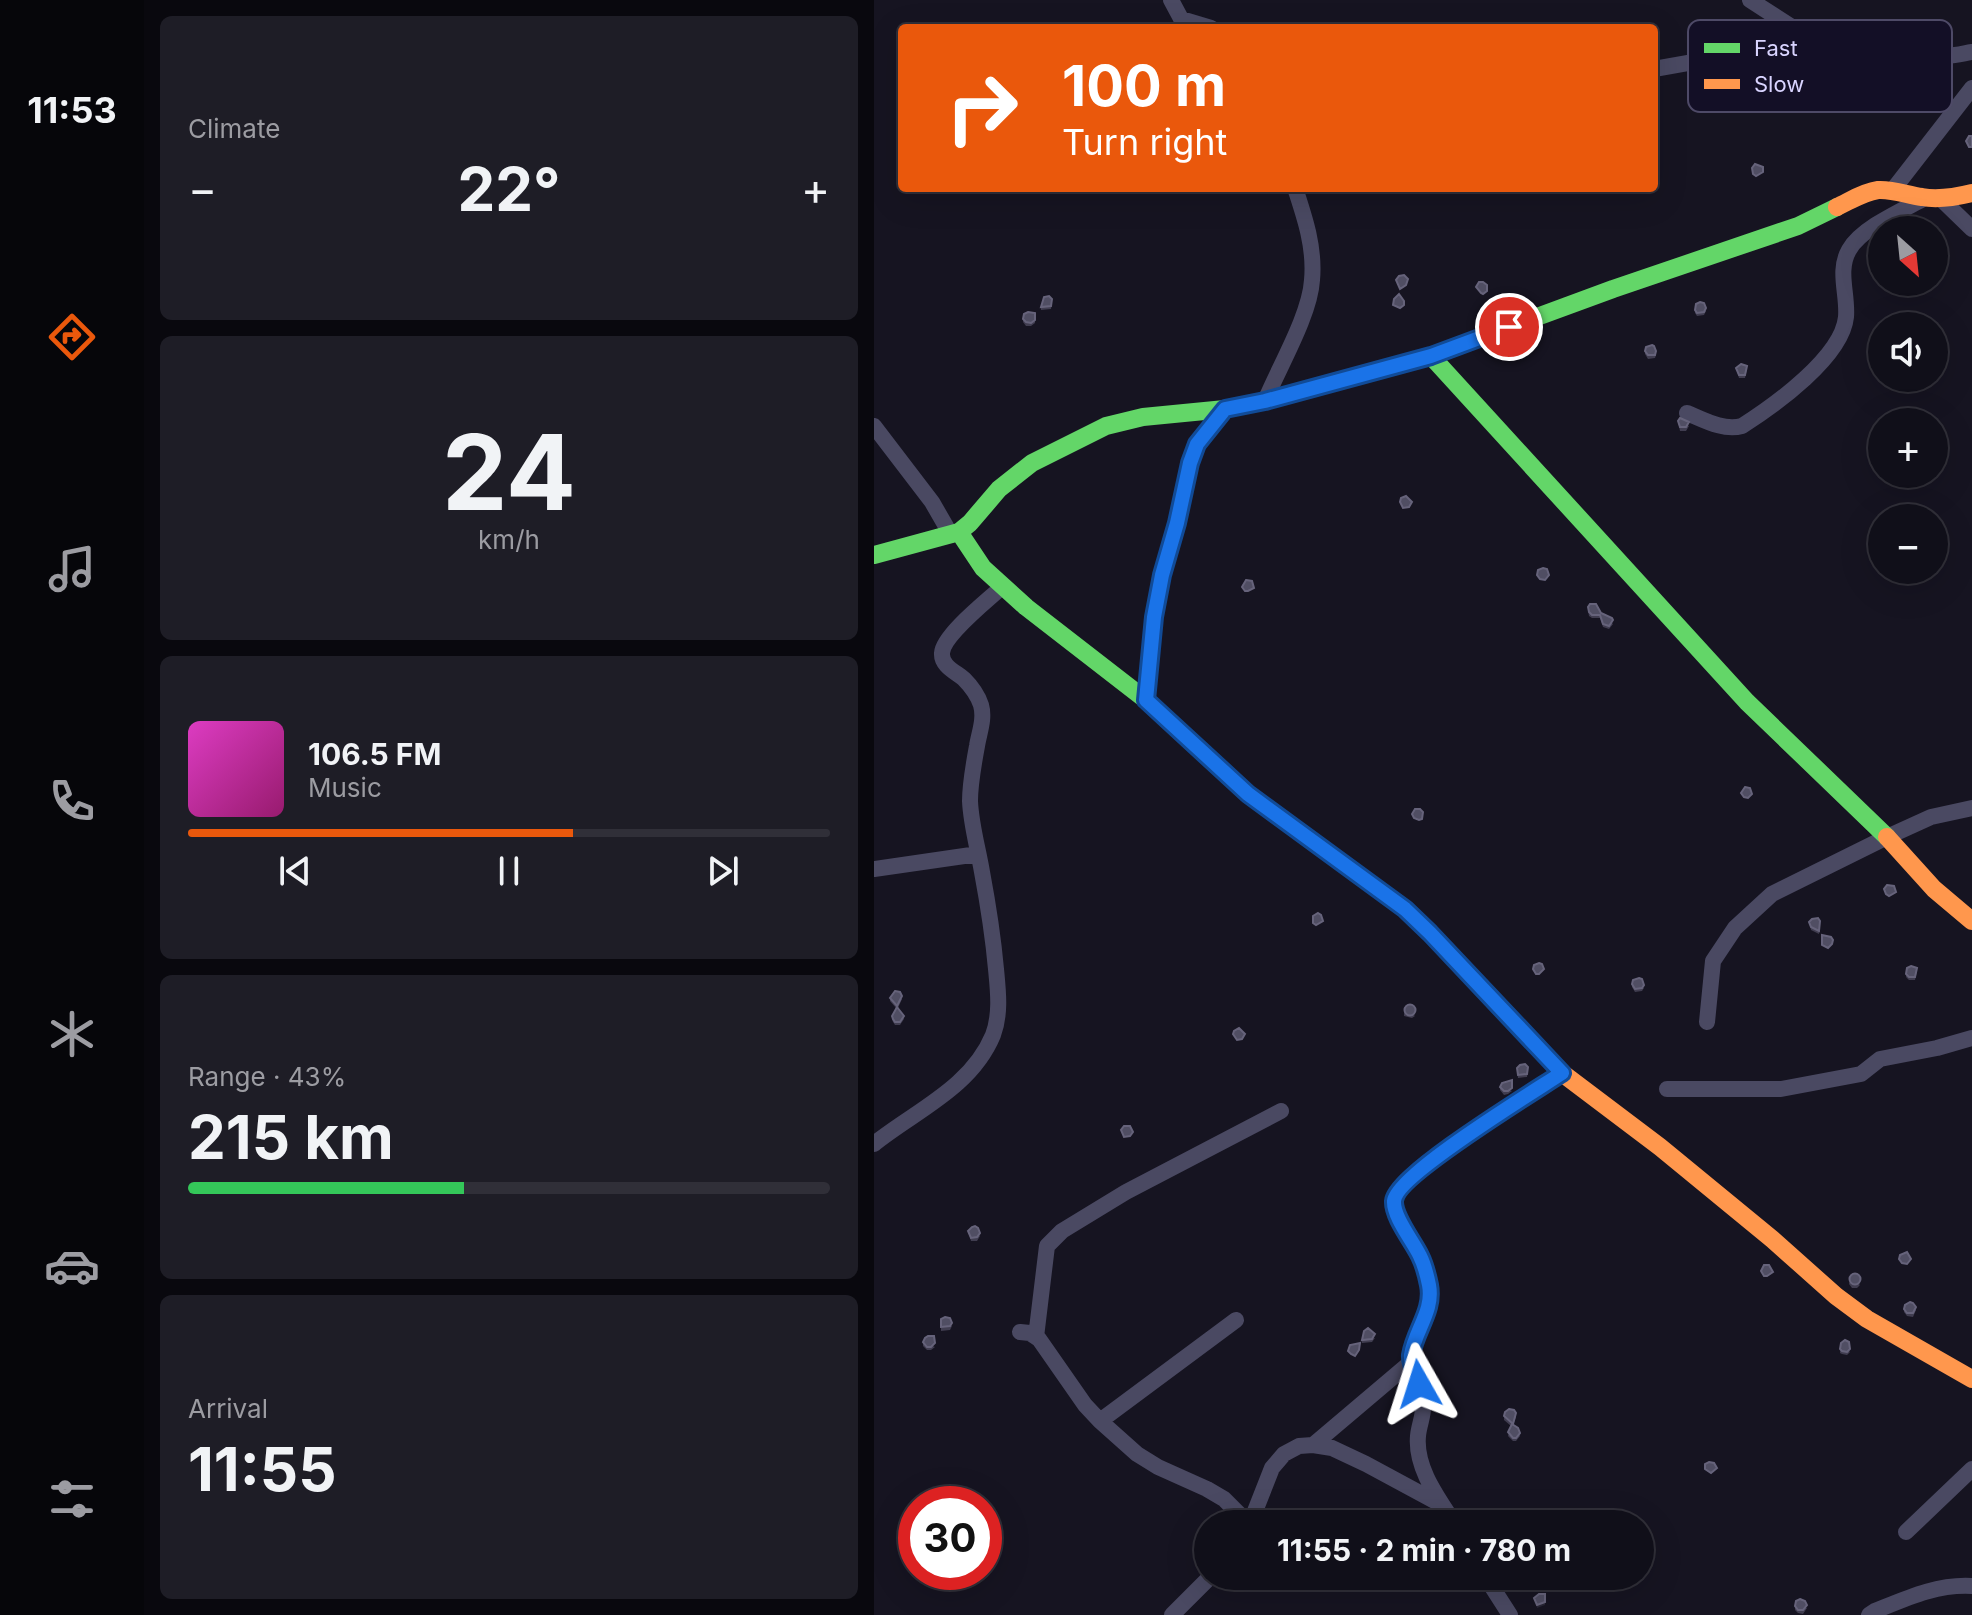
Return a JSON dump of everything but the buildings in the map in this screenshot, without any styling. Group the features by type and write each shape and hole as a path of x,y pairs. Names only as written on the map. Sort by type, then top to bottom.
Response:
{"street":[{"path":"1171,0 1184,23"},
{"path":"1750,0 1781,20"},
{"path":"1952,55 1972,52"},
{"path":"1658,68 1688,63"},
{"path":"1892,191 1972,88"},
{"path":"1265,401 1303,316 1312,280 1307,223 1296,192"},
{"path":"874,555 955,534 970,523 999,489 1032,463 1106,426 1143,417 1225,409 1265,401 1431,356 1798,226 1869,192 1903,192 1932,198 1972,193"},
{"path":"1932,198 1972,229"},
{"path":"1687,413 1723,427 1742,426 1803,380 1835,346 1843,329 1846,318 1843,270 1849,248 1859,237 1932,198"},
{"path":"1431,356 1747,702 1887,837 1934,889 1972,921"},
{"path":"1146,700 1154,617 1190,463 1197,444 1225,409"},
{"path":"874,426 955,534 1002,587 1146,700 1248,794 1405,909 1562,1073 1660,1147 1836,1296 1867,1319 1972,1379"},
{"path":"874,1144 944,1095 983,1053 993,1033 998,991 994,949 971,820 970,795 983,714 972,688 946,665 942,650 957,628 1002,587"},
{"path":"1707,1022 1713,961 1735,928 1772,894 1931,817 1972,808"},
{"path":"874,869 978,854"},
{"path":"1667,1089 1781,1089 1861,1074 1880,1059 1972,1038"},
{"path":"1446,1510 1420,1464 1418,1435 1424,1405 1411,1362 1428,1312 1429,1285 1420,1257 1394,1205 1394,1197 1398,1189 1437,1156 1562,1073"},
{"path":"1235,1510 1207,1489 1137,1454 1085,1405 1028,1334 1047,1246 1062,1231 1126,1192 1281,1111"},
{"path":"1100,1421 1236,1320"},
{"path":"1313,1445 1411,1362"},
{"path":"1255,1510 1272,1468 1284,1454 1299,1446 1313,1445 1332,1448 1443,1505"},
{"path":"1906,1532 1972,1469"},
{"path":"1869,1615 1927,1591 1949,1586 1972,1586"},
{"path":"1172,1615 1197,1590"},
{"path":"1494,1590 1510,1615"}],"traffic: fast":[{"path":"874,555 959,532 999,489 1032,463 1106,426 1143,417 1225,409 1265,401 1431,356 1798,226 1837,207"},
{"path":"1431,356 1747,702 1887,837"},
{"path":"959,532 983,568 1026,607 1146,700 1248,794 1405,909 1537,1046"}],"traffic: slow":[{"path":"1837,207 1878,190 1934,198 1972,193"},
{"path":"1887,837 1934,889 1972,921"},
{"path":"1537,1046 1562,1073 1660,1147 1836,1296 1867,1319 1972,1379"}],"route":[{"path":"1419,1384 1411,1356 1428,1312 1429,1285 1420,1257 1394,1205 1394,1197 1398,1189 1437,1156 1562,1073 1405,909 1248,794 1146,700 1154,617 1190,463 1197,444 1225,409 1431,356 1509,327"}]}
